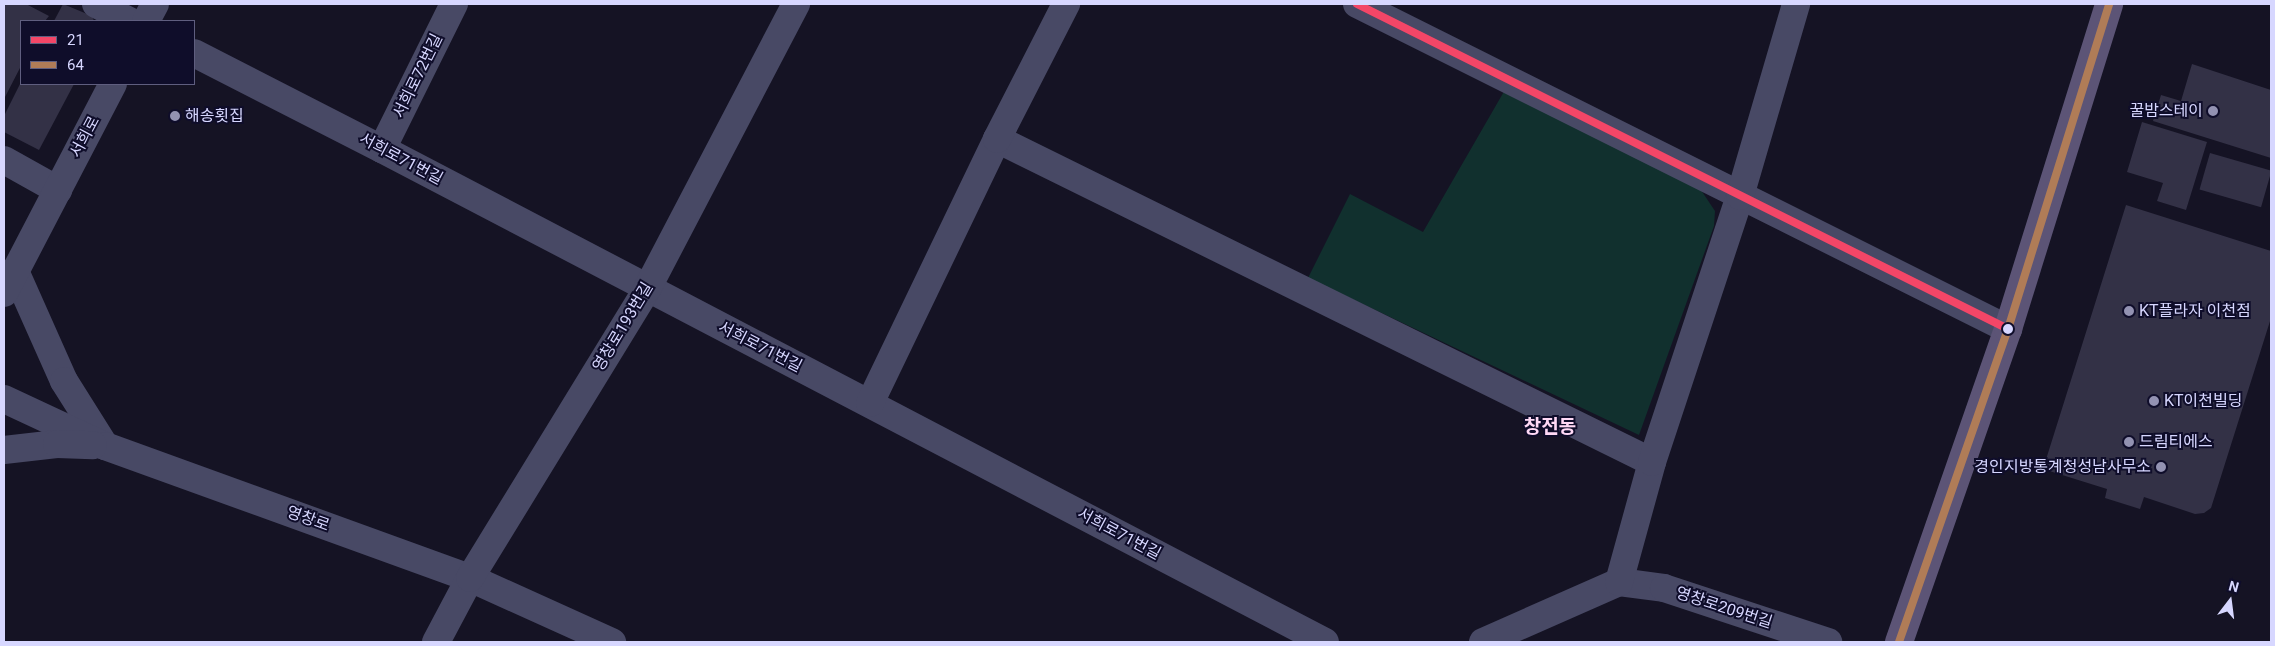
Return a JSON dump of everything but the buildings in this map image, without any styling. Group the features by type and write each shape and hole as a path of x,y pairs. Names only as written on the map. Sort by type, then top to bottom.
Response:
{"main road":[{"path":"1899,642 2008,329 2109,4"}],"street":[{"path":"96,4 128,20"},
{"path":"147,20 155,4"},
{"name":"서희로72번길","path":"382,149 454,4"},
{"name":"영창로193번길","path":"436,642 470,578 647,289 796,4"},
{"path":"870,403 997,139 1066,4"},
{"path":"1357,4 2008,329"},
{"path":"1483,642 1619,582 1652,462 1740,196 1796,4"},
{"name":"서희로71번길","path":"195,55 382,149 1325,642"},
{"name":"서희로","path":"7,280 58,190 112,85"},
{"path":"997,139 1652,462"},
{"path":"4,160 58,190"},
{"path":"7,280 64,381 105,446"},
{"name":"영창로","path":"4,399 105,446 470,578 612,642"},
{"path":"4,450 57,444 105,446"},
{"name":"영창로209번길","path":"1619,582 1664,588 1828,642"}],"green space":[{"path":"1506,88 1699,187 1715,211 1714,226 1639,435 1308,278 1350,194 1423,232"}],"transit line":[{"name":"21","path":"1357,4 2008,329"},
{"name":"64","path":"1899,642 2008,329 2109,4"}],"place":[{"name":"꿀밤스테이","path":"2213,111"},
{"name":"해송횟집","path":"175,116"},
{"name":"KT플라자 이천점","path":"2129,311"},
{"name":"KT이천빌딩","path":"2154,401"},
{"name":"드림티에스","path":"2129,442"},
{"name":"경인지방통계청성남사무소","path":"2161,467"}],"district":[{"name":"창전동","path":"1550,427"}]}
